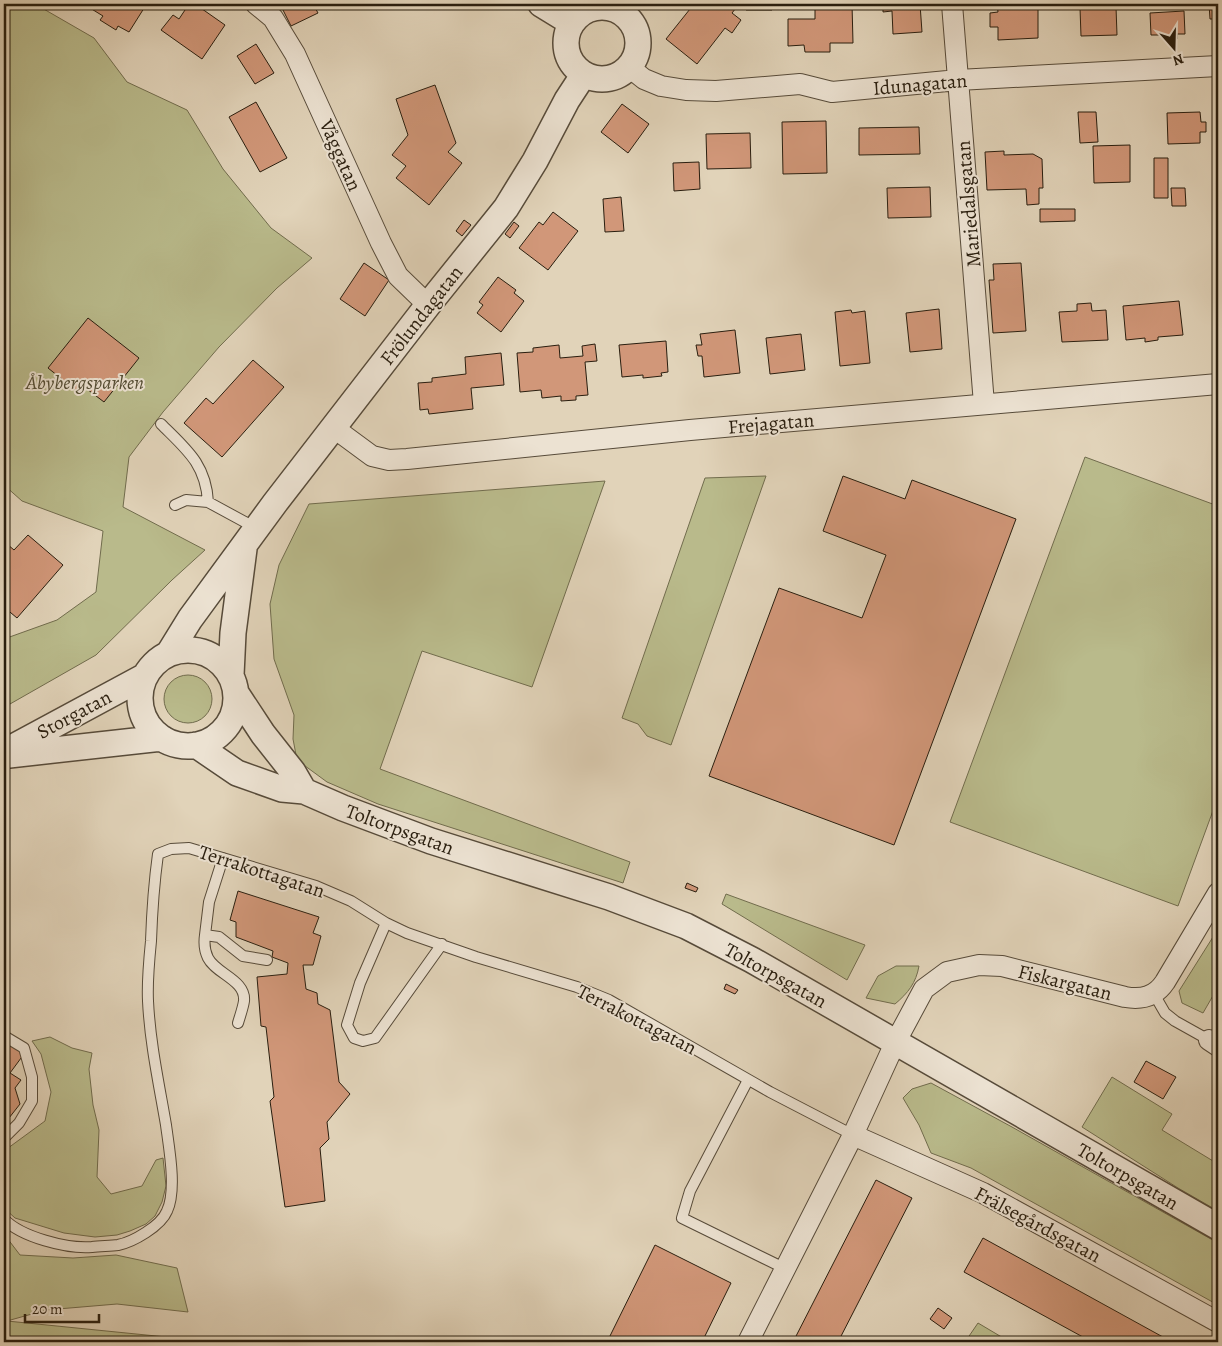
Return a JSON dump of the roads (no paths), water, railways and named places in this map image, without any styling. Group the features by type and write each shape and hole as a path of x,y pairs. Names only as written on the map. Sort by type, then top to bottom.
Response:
{"street":[{"name":"Våggatan","path":"256,4 273,18 295,54 380,243 398,276 428,305"},
{"path":"541,4 572,23"},
{"name":"Mariedalsgatan","path":"952,4 984,404"},
{"path":"599,8 634,11 637,42 634,60 629,67 608,79 591,78 573,64 567,51 567,37 572,23 584,13 599,8"},
{"name":"Idunagatan","path":"629,67 644,79 661,86 686,90 716,91 800,84 832,92 958,80 1218,66"},
{"name":"Frölundagatan","path":"170,653 190,620 250,538 428,305 506,208 535,161 566,100 584,74"},
{"name":"Frejagatan","path":"334,428 372,456 389,460 690,430 1218,384"},
{"path":"250,538 233,633 233,684 234,711 226,727 213,739 196,745 178,745 162,738 149,726 142,710 140,693 145,676 155,662 170,653 187,650 204,652 220,661 233,684 263,734 293,772 304,791"},
{"name":"Storgatan","path":"4,754 145,676"},
{"name":"Storgatan","path":"4,754 162,738"},
{"name":"Toltorpsgatan","path":"196,745 237,773 282,789 304,791 343,808 431,841 609,897 686,926 752,960 1218,1227"},
{"path":"1154,994 1165,982 1218,893"},
{"name":"Fiskargatan","path":"895,1043 924,989 936,978 961,968 979,965 1002,966 1125,998 1138,999 1154,994"},
{"path":"748,1342 853,1135 895,1043"},
{"name":"Frälsegårdsgatan","path":"853,1135 983,1193 1218,1322"}],"lane":[{"path":"161,424 191,454 204,473 208,488 208,502"},
{"path":"175,505 186,500 208,502 250,538"},
{"name":"Terrakottagatan","path":"4,1219 11,1226 44,1240 83,1248 119,1245 138,1237 159,1222 167,1211 171,1196 171,1161 148,1002 152,910 158,854 189,848 316,886 351,901 386,923 407,933 476,957 577,987 609,1000 748,1080 853,1135"},
{"path":"224,858 209,902 204,945 208,959 221,972 240,985 245,999 238,1023"},
{"path":"386,923 360,983 347,1025 354,1038 363,1042 375,1038 442,944"},
{"path":"204,934 219,937 243,956 267,960"},
{"path":"1154,994 1165,1013 1213,1043"},
{"path":"4,1036 24,1048 32,1077 32,1101 19,1123 4,1138"},
{"path":"748,1080 690,1191 682,1218 786,1269"}],"park label":[{"name":"Åbybergsparken","path":"85,382"}]}
